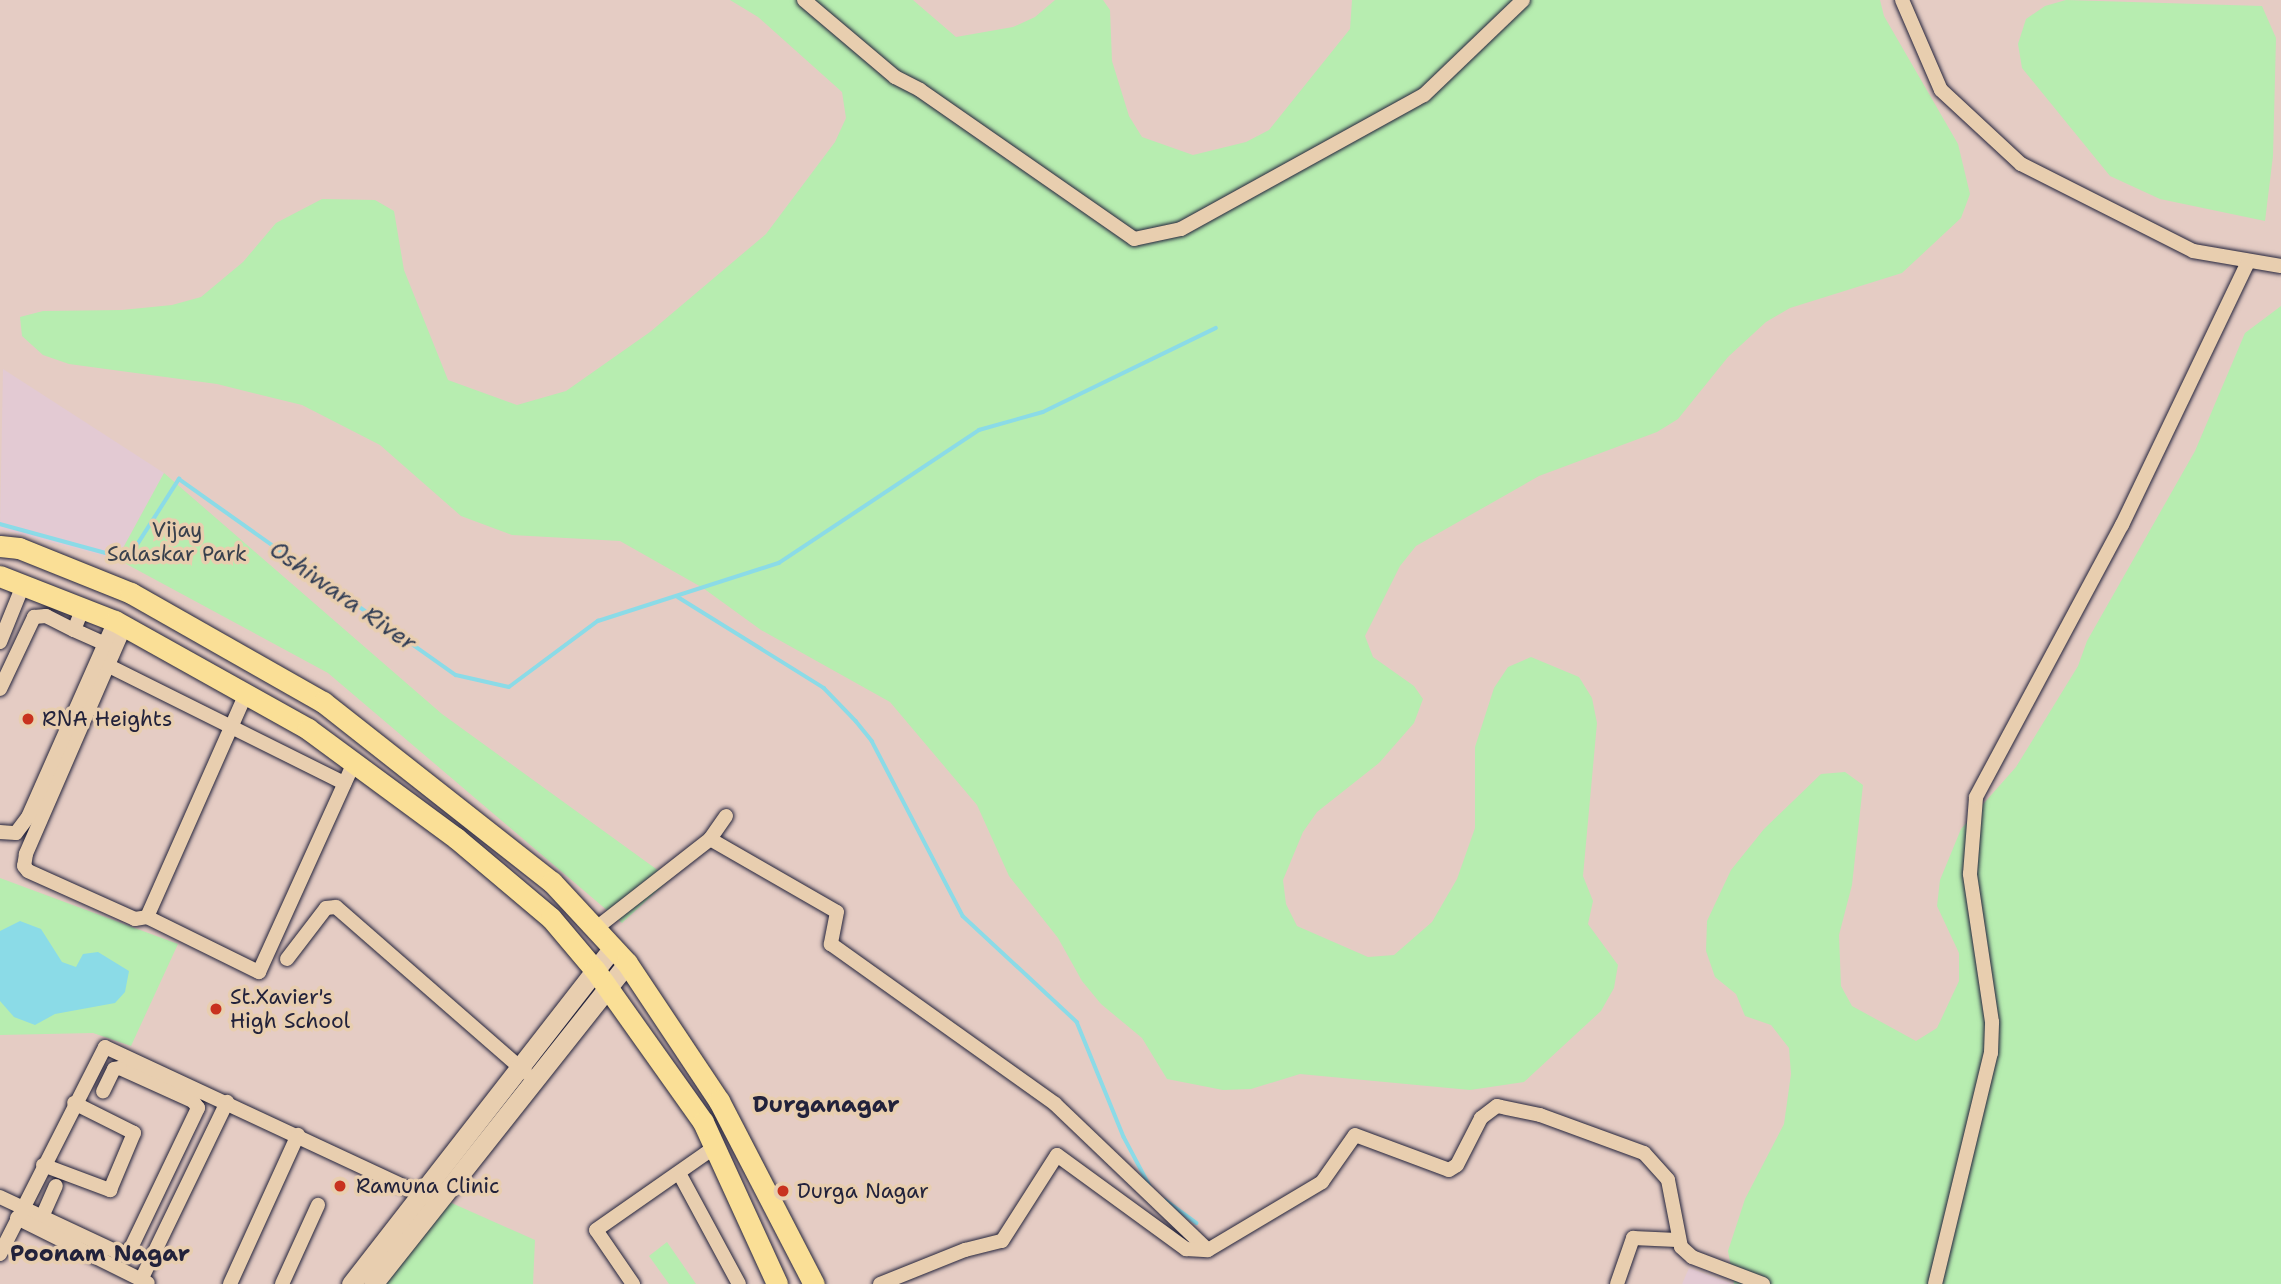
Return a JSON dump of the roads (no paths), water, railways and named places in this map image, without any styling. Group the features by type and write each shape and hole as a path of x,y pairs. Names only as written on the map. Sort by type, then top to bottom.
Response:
{"main road":[{"path":"0,546 19,548 131,593 323,702 529,863 620,956 719,1101 814,1284"},
{"path":"0,576 24,583 120,623 308,729 456,838 551,918 600,977 703,1122 777,1284"},
{"path":"351,1284 427,1198 600,977 620,956"},
{"path":"373,1284 427,1198"}],"street":[{"path":"804,0 895,77 920,90 1134,239 1181,229 1424,95 1523,0"},
{"path":"1902,0 1941,90 2021,164 2193,251 2281,266"},
{"path":"1935,1284 1991,1053 1992,1022 1970,874 1976,797 2122,525 2248,262"},
{"path":"0,642 24,583"},
{"path":"74,630 83,608"},
{"path":"0,689 34,617 46,616 105,644"},
{"path":"0,832 16,832 28,817 105,644 120,623"},
{"path":"120,623 109,666 24,866 135,919 147,917 259,972 354,763"},
{"path":"109,666 232,731 344,783"},
{"path":"147,917 232,731 246,694"},
{"path":"595,929 710,839 726,816"},
{"path":"710,839 837,912 831,944 1055,1104 1208,1250"},
{"path":"287,959 326,908 336,907 526,1073"},
{"path":"0,1254 100,1052 108,1047 427,1198"},
{"path":"19,1212 42,1217 119,1253 129,1252 198,1110 193,1101 120,1068 114,1069 103,1092"},
{"path":"0,1197 19,1212 145,1282 227,1102"},
{"path":"43,1165 110,1190 134,1133 74,1103"},
{"path":"880,1284 965,1250 1002,1241 1057,1155 1186,1249 1208,1250 1322,1182 1355,1135 1449,1170 1457,1164 1481,1118 1497,1106 1540,1115 1644,1153 1668,1180 1677,1240 1692,1257 1763,1284"},
{"path":"230,1284 298,1135"},
{"path":"633,1284 596,1230 715,1147"},
{"path":"680,1173 739,1284"},
{"path":"42,1217 56,1186"},
{"path":"282,1284 318,1205"},
{"path":"1617,1284 1633,1238 1677,1240"}],"water":[{"path":"20,921 41,929 62,962 76,967 83,954 98,952 129,971 125,992 115,1003 55,1014 35,1025 14,1017 0,1001 0,931"}],"waterway":[{"name":"Oshiwara River","path":"0,524 128,559 179,479 456,675 509,687 598,621 779,563 979,430 1043,412 1216,328"},
{"path":"678,597 824,688 856,721 872,741 963,916 1077,1022 1124,1137 1151,1188"},
{"path":"1165,1200 1197,1223"}],"place":[{"name":"RNA Heights","path":"28,719"},
{"name":"St.Xavier's High School","path":"216,1009"},
{"name":"Ramuna Clinic","path":"340,1186"},
{"name":"Durga Nagar","path":"783,1191"}],"district":[{"name":"Durganagar","path":"826,1104"},
{"name":"Poonam Nagar","path":"100,1253"}],"park label":[{"name":"Vijay Salaskar Park","path":"177,542"}]}
